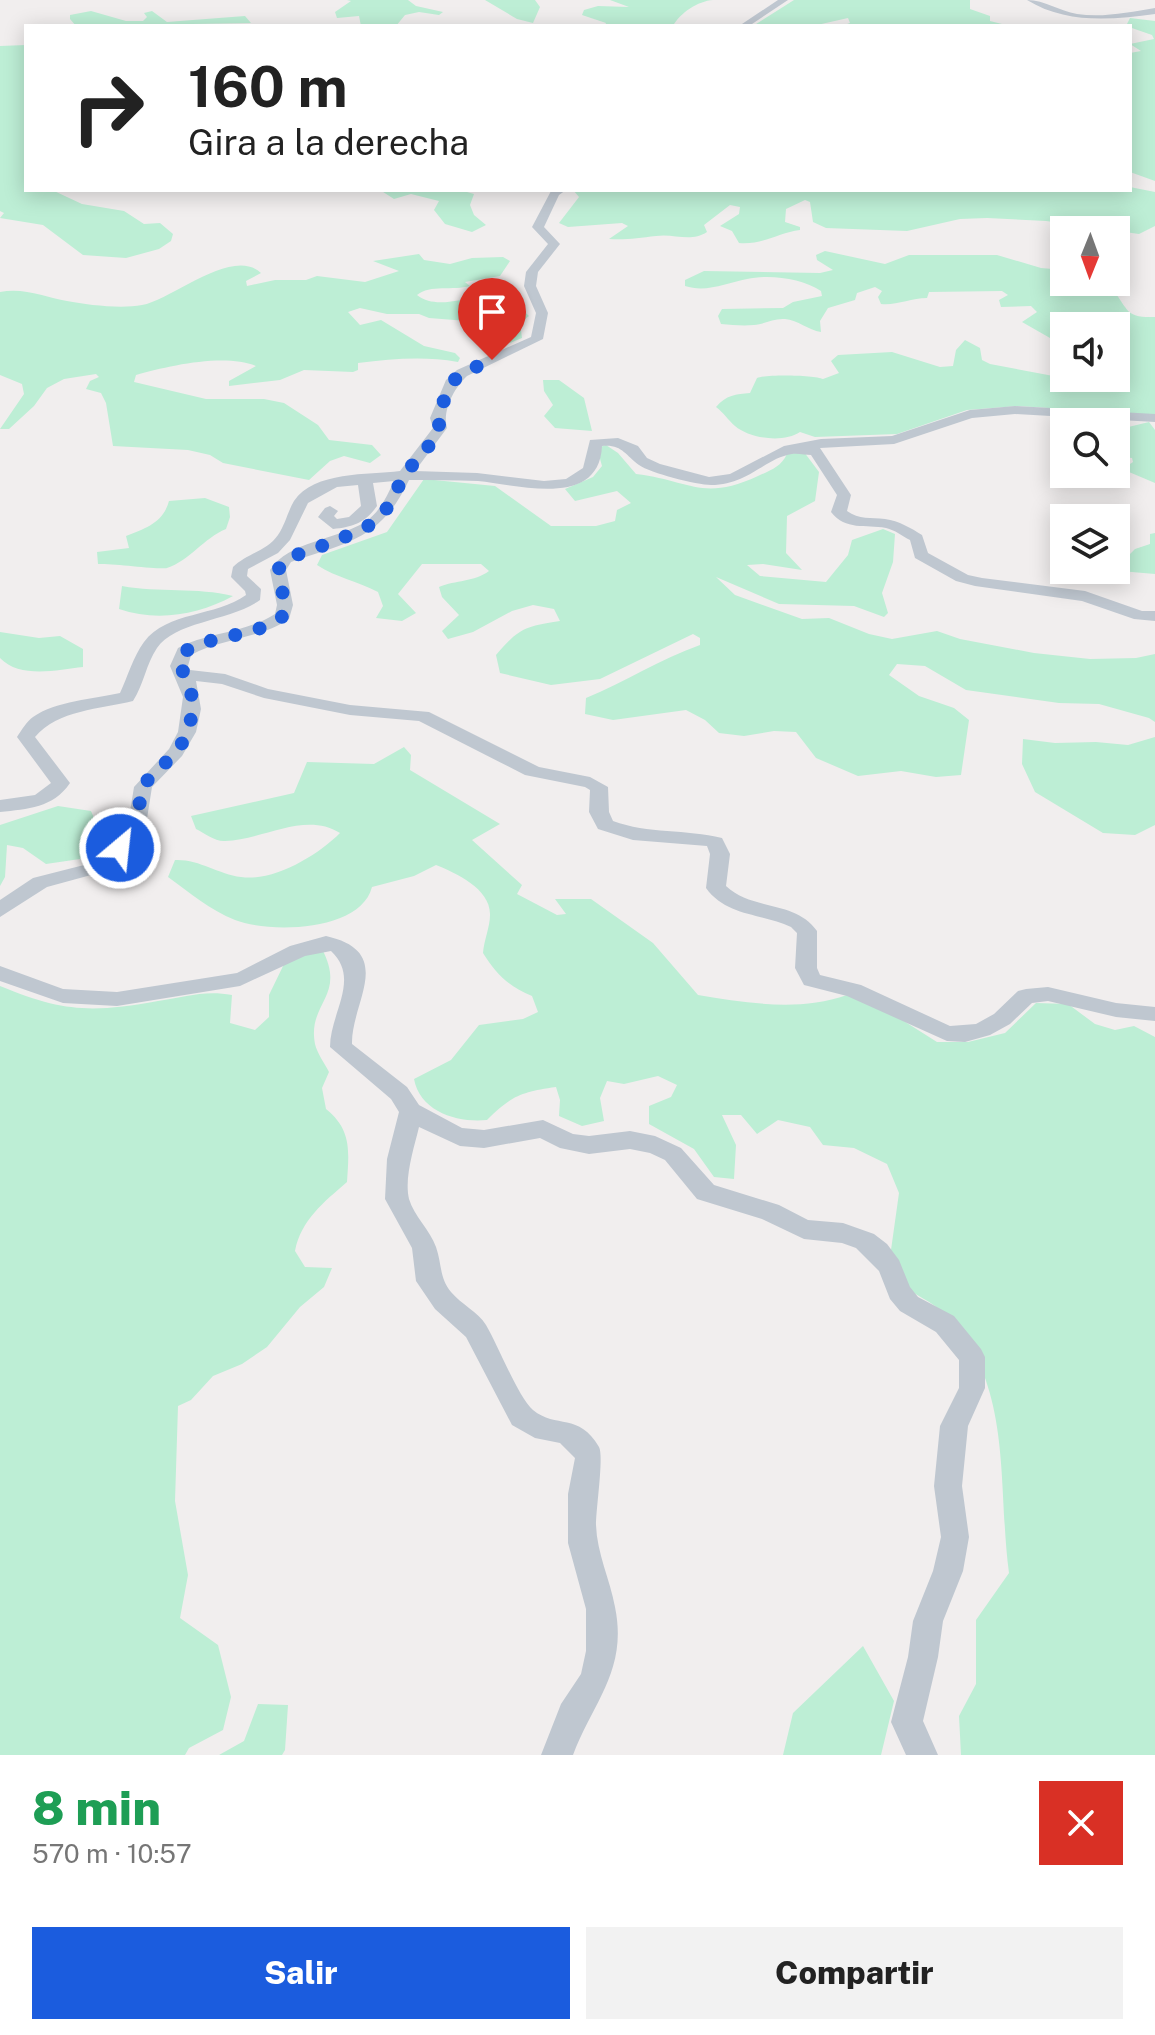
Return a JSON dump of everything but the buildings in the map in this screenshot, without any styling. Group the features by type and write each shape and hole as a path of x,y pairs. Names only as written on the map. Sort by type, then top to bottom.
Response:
{"street":[{"path":"746,24 784,0"},
{"path":"1031,0 1075,16 1115,17 1155,11"},
{"path":"0,910 23,891 43,881 94,869 120,848 134,830 139,816 138,798 145,783 177,751 192,721 192,697 187,675 179,666 184,652 198,643 270,626 283,616 285,605 278,570 285,559 372,524 389,506 404,475 433,441 440,428 437,418 451,383 462,373 537,339 542,313 530,286 532,272 554,244 538,227 557,192"},
{"path":"0,806 39,801 54,794 61,783 26,737 39,721 60,712 127,697 150,644 165,631 243,608 254,597 253,589 239,577 241,567 272,550 285,537 302,501 334,483 404,475 477,477 544,485 570,483 589,471 594,461 595,443 613,441 633,449 642,461 676,475 709,481 725,480 789,449 821,443 894,440 970,414 1000,411 1155,418"},
{"path":"805,448 821,456 839,485 844,495 839,512 842,517 857,522 889,524 907,532 917,538 921,555 962,578 1037,592 1085,596 1140,616 1155,616"},
{"path":"330,511 326,517 333,524 355,521 364,515 369,506 365,480"},
{"path":"187,675 225,679 264,693 350,710 423,716 532,771 547,776 588,780 599,787 599,812 605,825 626,835 700,838 715,842 720,854 716,888 737,907 800,921 807,931 806,968 812,980 853,990 947,1033 965,1034 982,1030 1002,1019 1026,996 1048,994 1116,1010 1155,1014"},
{"path":"0,973 65,997 109,1000 242,979 302,948 317,944 332,945 348,954 358,976 357,991 339,1034 341,1047 399,1093 411,1111 439,1129 460,1137 484,1139 543,1129 568,1142 589,1145 630,1140 655,1145 673,1154 706,1192 770,1212 804,1229 843,1233 865,1241 890,1267 899,1292 909,1304 945,1324 972,1357 972,1388 954,1426 948,1486 955,1537 948,1571 928,1621 923,1657 907,1722 922,1755"},
{"path":"411,1111 399,1159 397,1199 424,1248 429,1281 444,1302 475,1329 522,1417 545,1430 566,1432 582,1445 589,1456 582,1494 582,1543 601,1609 601,1651 595,1680 572,1715 557,1755"}],"green space":[{"path":"347,0 408,0 416,6 443,12 439,15 419,12 405,15 398,24 361,24 359,16 337,18 335,12 351,1"},
{"path":"485,0 535,0 540,7 533,23 517,19"},
{"path":"610,0 713,0 690,8 675,24 606,24 582,15 584,10 598,6 629,7"},
{"path":"794,0 970,0 970,9 1002,24 847,24 850,23 848,18 821,24 756,24"},
{"path":"91,11 126,21 143,21 147,17 144,13 152,11 167,22 245,16 251,23 74,24 70,15"},
{"path":"1130,18 1155,21 1155,181 1132,173 1132,53 1141,51 1132,44 1154,39 1152,35 1127,24"},
{"path":"24,45 24,192 56,192 82,204 124,211 144,224 160,223 173,234 171,241 159,249 126,258 83,255 43,225 0,218 4,213 0,211 0,46"},
{"path":"1132,187 1155,192 1155,226 1139,234 1130,233 1130,216 1050,216 1050,222 960,219 907,231 826,228 813,222 810,202 805,200 786,209 785,222 800,227 800,230 747,243 739,243 732,231 720,226 739,214 740,207 730,205 704,225 707,232 694,237 663,235 609,239 628,226 622,223 568,227 559,223 579,197 575,192 1132,192"},
{"path":"383,192 467,192 474,194 470,205 474,215 486,225 472,232 445,224 434,210 439,201 411,194 394,199"},
{"path":"825,251 885,264 909,255 997,255 1050,269 1050,296 1118,296 1133,314 1155,317 1155,415 1130,413 1130,408 1018,406 967,410 897,434 815,437 800,432 776,438 749,434 716,407 727,398 750,393 757,378 801,376 823,379 839,373 831,361 838,355 892,352 940,367 953,366 956,350 965,340 980,348 982,360 990,364 1050,375 1050,392 1130,392 1130,312 1050,312 1050,338 1022,322 1037,312 1031,306 1001,307 999,300 1008,295 1002,291 929,292 927,298 881,304 878,297 882,291 875,287 857,293 855,300 828,308 820,321 821,332 785,319 754,325 721,324 718,316 722,309 783,308 793,302 822,296 821,291 805,283 765,277 709,288 685,286 685,280 704,271 820,273 833,270 817,260 816,255"},
{"path":"419,254 424,260 450,264 472,258 503,257 510,261 500,276 465,282 470,286 428,290 417,295 429,301 483,297 514,304 529,316 520,323 522,338 510,343 487,338 467,321 429,318 419,314 387,314 360,308 348,312 360,325 381,320 424,346 455,353 460,358 458,362 396,359 358,363 358,370 353,372 304,370 280,380 229,386 229,381 256,366 243,362 212,361 136,375 134,382 206,399 264,399 284,403 318,425 329,440 372,445 381,455 370,463 344,456 330,461 309,480 223,463 210,455 188,450 113,446 106,403 101,393 86,389 90,381 99,377 96,374 64,379 47,388 34,406 9,429 0,429 24,394 22,384 0,375 0,292 26,292 85,304 134,306 155,301 219,270 235,266 249,266 261,273 246,281 247,286 275,280 306,280 317,276 365,282 399,271 373,261"},
{"path":"543,380 559,380 584,398 592,431 555,428 544,416 553,405 544,391"},
{"path":"1149,422 1155,430 1155,483 1130,472 1133,462 1130,458 1130,427"},
{"path":"606,445 618,453 636,474 709,488 739,484 775,468 787,454 804,452 819,472 815,501 787,516 786,553 802,570 763,564 747,565 760,576 826,582 848,555 852,540 883,529 895,534 893,562 882,593 888,613 884,617 854,606 779,604 716,577 735,595 802,619 829,618 869,634 892,639 937,631 960,639 1034,653 1090,659 1136,658 1155,654 1155,722 1099,704 1059,703 966,690 925,666 897,664 889,675 919,696 954,708 969,720 961,775 936,777 901,771 858,776 816,758 796,732 774,731 744,736 719,733 705,720 686,710 613,720 585,714 586,698 700,645 700,638 693,634 600,679 551,685 500,673 496,655 524,630 560,621 554,609 533,605 512,611 473,632 448,639 442,631 459,615 442,597 439,587 489,571 481,564 422,564 398,594 416,613 402,621 376,618 383,606 378,592 317,565 322,555 387,532 424,479 495,486 551,526 596,526 615,521 617,510 631,503 617,491 575,501 565,489 593,477 602,466 597,448"},
{"path":"205,498 229,507 226,529 175,565 163,568 98,564 97,552 129,548 126,536 158,520 169,501"},
{"path":"1155,533 1155,574 1130,572 1130,554 1150,544 1150,534"},
{"path":"122,586 233,596 192,612 148,615 119,609"},
{"path":"0,632 39,638 60,636 83,649 83,667 39,672 8,665 0,658"},
{"path":"1155,737 1155,825 1135,835 1103,833 1035,792 1022,764 1023,739 1128,745"},
{"path":"404,747 411,755 410,770 500,824 472,840 522,885 517,894 557,915 566,914 555,899 591,899 653,943 698,995 792,1005 847,995 899,1018 937,1042 968,1042 1005,1033 1036,1003 1068,1004 1095,1024 1115,1030 1134,1026 1155,1037 1155,1755 961,1755 959,1716 976,1684 976,1620 1009,1573 998,1436 982,1371 967,1341 945,1314 898,1284 891,1250 899,1193 887,1164 854,1148 823,1145 810,1127 778,1120 757,1134 741,1115 722,1115 736,1145 734,1179 714,1177 694,1149 649,1124 649,1106 671,1097 677,1085 658,1076 624,1084 607,1081 600,1098 604,1121 582,1126 559,1116 560,1100 556,1087 518,1096 487,1120 464,1120 442,1113 424,1100 414,1079 451,1060 479,1025 523,1019 538,1012 532,996 504,979 483,953 489,906 471,883 436,865 414,876 372,887 364,902 351,913 333,920 313,925 270,927 226,916 168,877 175,860 241,877 267,875 295,865 340,833 327,827 298,826 221,841 196,829 191,816 294,793 307,762 374,764"},
{"path":"58,806 91,811 101,834 80,859 46,864 23,848 7,845 5,877 0,886 0,825"},
{"path":"322,949 329,965 330,978 329,989 316,1018 315,1044 329,1072 322,1088 326,1109 345,1133 347,1182 308,1221 295,1251 305,1267 332,1268 324,1287 300,1307 267,1347 242,1364 213,1376 191,1400 178,1406 175,1501 188,1575 180,1618 218,1645 231,1697 223,1730 189,1748 185,1755 0,1755 0,986 42,1001 78,1008 135,1005 204,994 232,995 230,1023 255,1030 269,1017 269,995 285,962"},
{"path":"863,1646 894,1701 881,1755 783,1755 793,1713"},
{"path":"258,1704 288,1705 282,1755 219,1755 244,1741"}],"route":[{"path":"120,848 134,830 139,816 138,798 145,783 177,751 192,721 192,697 187,675 179,666 184,652 198,643 270,626 283,616 285,605 278,570 285,559 372,524 389,506 404,475 433,441 440,428 437,418 451,383 462,373 492,360"}]}
